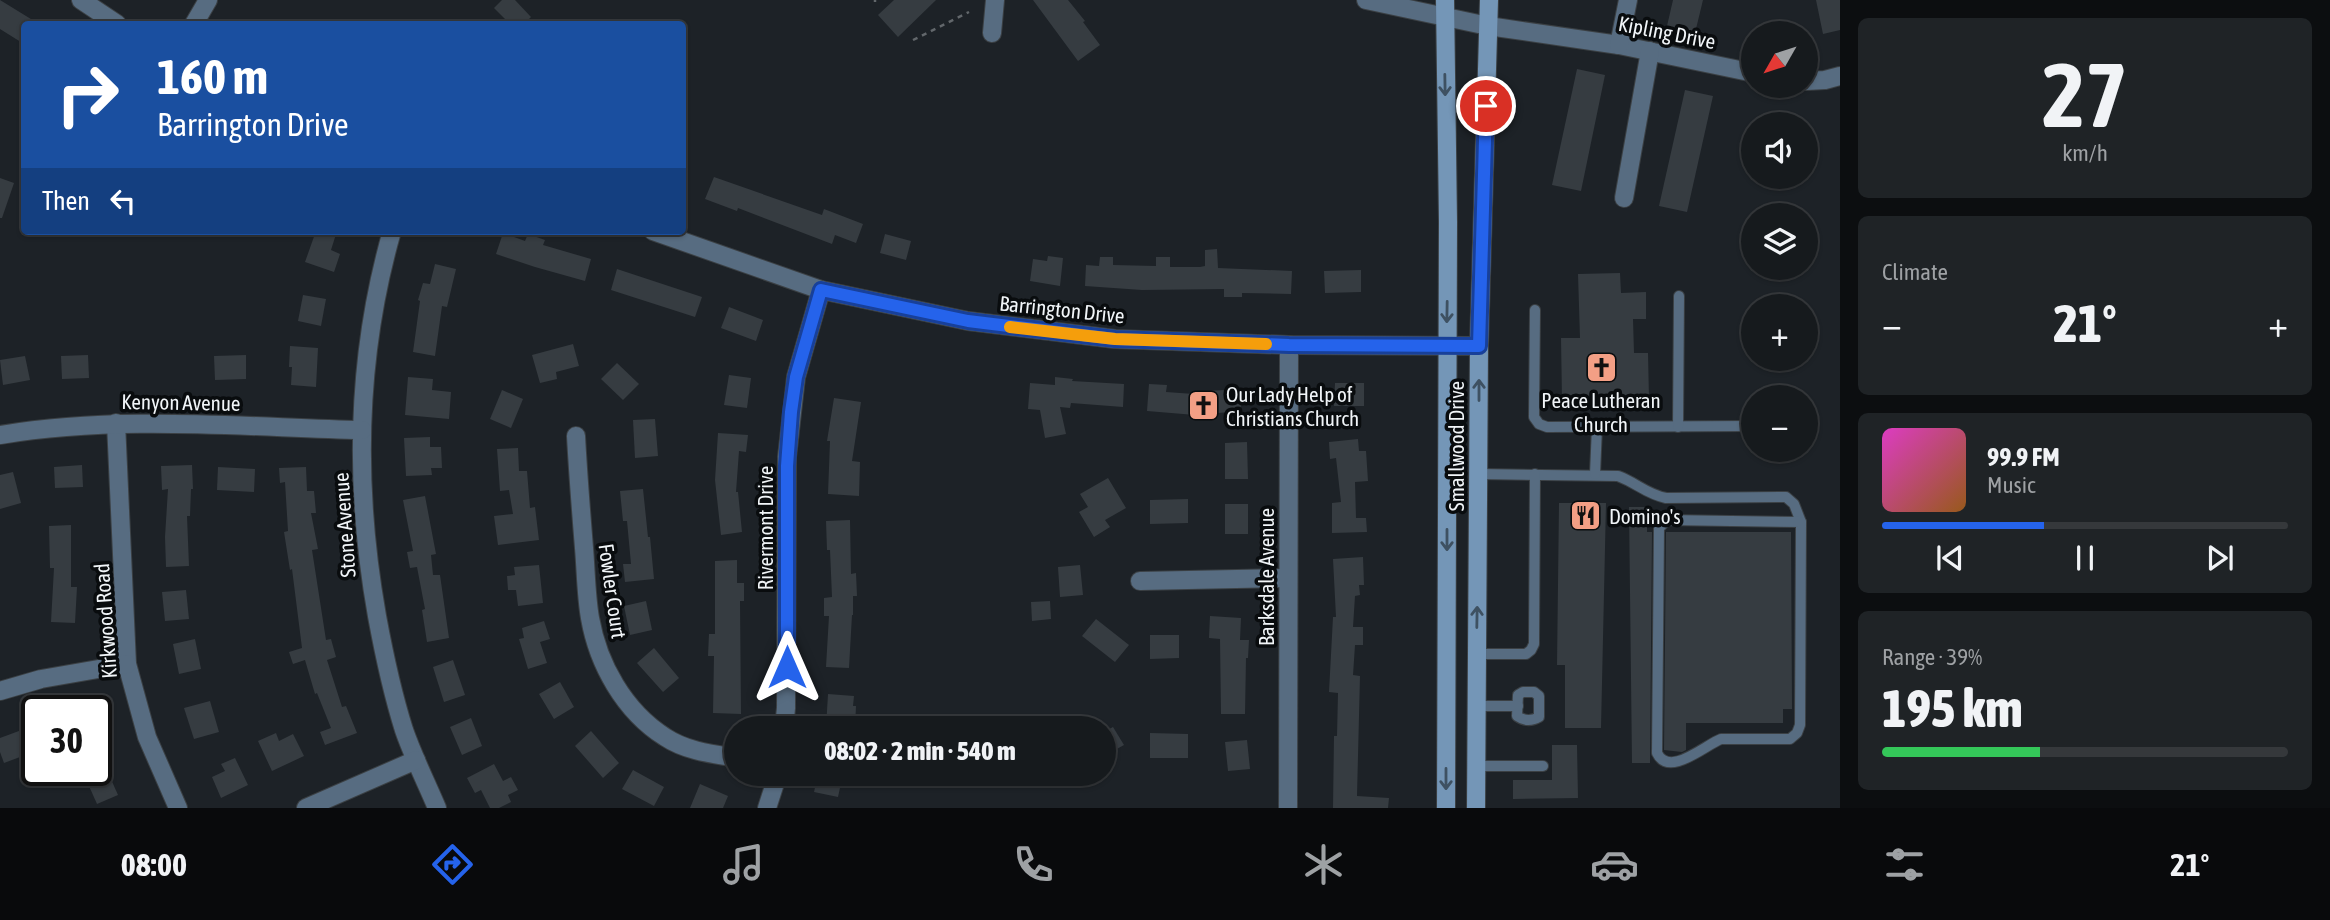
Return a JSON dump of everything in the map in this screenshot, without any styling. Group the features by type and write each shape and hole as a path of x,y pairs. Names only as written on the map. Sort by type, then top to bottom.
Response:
{"main road":[{"name":"Smallwood Drive","path":"1476,808 1479,346 1489,0"},
{"name":"Smallwood Drive","path":"1445,8 1448,222 1446,808"}],"street":[{"path":"81,0 112,21"},
{"path":"196,21 208,0"},
{"path":"992,33 995,0"},
{"name":"Kipling Drive","path":"1366,0 1445,8 1488,26 1619,45 1741,71"},
{"path":"1619,45 1628,0"},
{"path":"1624,198 1650,51"},
{"path":"1818,80 1840,76"},
{"name":"Stone Avenue","path":"391,235 370,329 362,430 363,495 369,572 390,679 405,731 437,808"},
{"name":"Barrington Drive","path":"664,235 821,290 968,321 1048,332 1115,339 1289,345 1479,346"},
{"name":"Rivermont Drive","path":"784,716 787,466 790,423 796,377 821,290"},
{"name":"Barksdale Avenue","path":"1288,808 1289,345"},
{"name":"Kenyon Avenue","path":"0,435 116,422 362,430"},
{"name":"Kirkwood Road","path":"116,422 127,664 147,737 178,808"},
{"name":"Fowler Court","path":"576,436 590,617 598,651 607,671 617,690 631,707 664,737 682,746 724,755"},
{"path":"1140,581 1288,578"},
{"path":"0,691 41,679 127,664"},
{"path":"306,808 416,760"},
{"path":"767,808 774,786"}],"lane":[{"path":"1678,426 1679,296"},
{"path":"1535,310 1534,417 1539,424 1547,427 1741,426"},
{"path":"1595,474 1597,427"},
{"path":"1479,474 1618,476 1651,495 1666,498 1786,497 1794,504 1801,522 1801,725 1797,733 1790,739 1721,739 1685,761 1665,761 1659,758 1657,753 1659,528 1667,520 1801,522"},
{"path":"1476,654 1526,654 1534,644 1535,474"},
{"path":"1476,706 1518,706"},
{"path":"1476,766 1543,766"}],"path":[{"path":"913,40 969,12"}],"building":[{"path":"0,0 34,21 21,21 21,42 0,29"},
{"path":"502,0 515,0 531,17 527,21 507,21 494,8"},
{"path":"894,0 936,0 898,37 878,15"},
{"path":"1033,0 1068,0 1100,45 1078,61"},
{"path":"1673,0 1703,0 1695,33 1667,26"},
{"path":"1816,0 1840,0 1840,30 1823,34"},
{"path":"1577,69 1605,75 1581,191 1552,185"},
{"path":"1685,90 1713,96 1687,212 1659,206"},
{"path":"714,177 822,215 824,209 863,224 856,243 835,235 832,244 738,208 737,211 705,199"},
{"path":"0,178 14,183 2,218 0,218"},
{"path":"885,234 911,241 906,260 880,253"},
{"path":"315,235 336,235 331,250 340,254 334,272 305,262"},
{"path":"502,235 525,241 528,235 531,235 545,240 543,245 591,259 585,281 496,254"},
{"path":"1217,249 1218,268 1292,271 1291,294 1242,293 1242,297 1224,297 1224,289 1142,290 1085,286 1086,265 1099,266 1100,257 1113,257 1113,265 1156,266 1156,257 1170,257 1170,267 1200,267 1205,266 1205,250"},
{"path":"1048,256 1063,258 1060,286 1030,281 1033,259 1047,261"},
{"path":"435,264 456,269 447,307 442,306 435,356 413,352 418,300 423,283 430,284"},
{"path":"617,269 702,297 695,317 611,290"},
{"path":"1361,270 1361,292 1325,293 1324,271"},
{"path":"1620,273 1621,293 1646,292 1646,319 1633,319 1634,353 1648,353 1649,399 1562,400 1561,338 1580,338 1578,274"},
{"path":"303,295 326,299 321,326 298,321"},
{"path":"729,307 763,320 756,341 721,328"},
{"path":"573,344 579,366 556,372 557,379 540,383 532,355"},
{"path":"290,346 318,348 316,387 291,385"},
{"path":"88,355 89,378 62,379 61,356"},
{"path":"246,355 246,379 215,380 214,356"},
{"path":"25,356 30,380 3,385 0,360"},
{"path":"617,363 639,384 623,400 601,379"},
{"path":"729,375 751,378 747,408 724,405"},
{"path":"408,377 433,379 432,390 451,392 449,419 405,415"},
{"path":"1055,377 1073,379 1072,381 1124,384 1123,407 1071,403 1070,408 1060,407 1066,434 1045,438 1040,410 1028,409 1030,383 1055,385"},
{"path":"1335,383 1364,383 1364,406 1334,406"},
{"path":"1149,384 1167,385 1166,392 1208,395 1208,391 1240,389 1241,411 1195,415 1147,411"},
{"path":"502,390 523,399 511,428 490,419"},
{"path":"834,398 861,402 852,461 860,462 859,496 828,494 830,441 827,441"},
{"path":"655,419 658,456 635,458 633,420"},
{"path":"718,433 748,435 746,452 739,451 736,492 742,532 721,535 715,480"},
{"path":"430,437 430,447 441,447 442,468 431,468 432,475 406,476 404,438"},
{"path":"1358,439 1359,451 1366,451 1368,481 1355,482 1356,518 1366,518 1367,532 1332,533 1332,503 1341,502 1336,458 1330,459 1329,442"},
{"path":"1247,442 1248,479 1225,479 1225,443"},
{"path":"518,448 519,471 527,471 530,508 535,507 539,540 498,545 494,516 513,514 509,490 500,491 497,449"},
{"path":"82,465 83,487 55,488 54,467"},
{"path":"192,465 193,489 190,516 187,516 189,566 166,567 168,489 162,490 161,466"},
{"path":"218,467 255,469 254,492 217,490"},
{"path":"306,467 307,491 314,491 316,513 311,513 318,549 312,550 326,640 331,639 336,657 327,660 342,707 346,706 357,733 325,745 320,732 331,728 317,693 315,694 305,660 293,664 289,652 302,648 292,569 290,570 284,532 288,531 285,482 280,483 279,468"},
{"path":"13,472 21,503 0,509 0,475"},
{"path":"1108,478 1126,508 1105,520 1110,527 1094,537 1079,512 1088,507 1080,494"},
{"path":"643,489 654,579 625,582 623,564 631,564 627,521 623,521 620,491"},
{"path":"425,496 436,554 431,555 433,575 440,575 449,638 427,642 422,610 425,609 417,567 410,568 407,552 413,551 403,500"},
{"path":"1188,499 1188,523 1150,524 1150,500"},
{"path":"1559,503 1606,503 1601,728 1565,728 1565,665 1557,665"},
{"path":"1225,504 1248,504 1248,534 1225,534"},
{"path":"1629,507 1647,507 1647,532 1652,532 1650,763 1632,763"},
{"path":"850,520 851,574 856,573 857,596 853,596 849,668 826,667 829,616 824,616 824,598 832,597 826,521"},
{"path":"71,525 71,587 77,587 75,623 51,622 54,568 50,568 49,526"},
{"path":"1666,532 1791,532 1792,709 1783,709 1783,723 1686,723 1686,750 1664,750"},
{"path":"1363,557 1364,585 1359,585 1360,595 1355,596 1353,627 1363,627 1363,645 1355,645 1353,675 1360,676 1357,796 1389,798 1388,808 1333,808 1334,736 1337,736 1338,693 1329,692 1333,617 1336,617 1333,559"},
{"path":"737,560 737,583 744,583 744,601 740,601 741,714 713,713 714,656 708,656 709,634 715,634 715,561"},
{"path":"539,565 543,603 518,606 516,590 508,590 507,576 515,575 514,567"},
{"path":"1080,565 1083,595 1060,597 1058,567"},
{"path":"186,590 189,619 165,621 162,592"},
{"path":"646,601 652,630 630,635 624,606"},
{"path":"1050,601 1051,619 1032,621 1031,602"},
{"path":"1210,616 1241,618 1240,640 1249,640 1245,714 1221,714 1220,639 1209,638"},
{"path":"1096,619 1129,645 1115,662 1082,636"},
{"path":"544,621 550,639 540,642 547,663 528,669 519,639 524,638 522,628"},
{"path":"1150,635 1179,635 1179,658 1150,659"},
{"path":"195,639 201,669 179,674 173,644"},
{"path":"654,648 679,678 663,692 637,663"},
{"path":"453,660 465,695 444,702 433,667"},
{"path":"560,682 574,707 554,719 539,694"},
{"path":"828,694 854,696 856,716 827,716"},
{"path":"210,701 219,732 194,739 184,708"},
{"path":"471,718 482,746 462,755 450,727"},
{"path":"21,730 21,757 4,763 0,752 0,738"},
{"path":"591,731 619,763 603,778 575,746"},
{"path":"1116,732 1124,745 1116,749"},
{"path":"276,733 279,741 293,734 304,756 272,771 258,741"},
{"path":"1150,733 1188,734 1188,758 1150,758"},
{"path":"1247,740 1250,769 1228,771 1225,742"},
{"path":"1552,745 1577,745 1578,798 1513,799 1513,780 1552,780"},
{"path":"235,758 248,785 221,798 212,777 225,771 221,764"},
{"path":"494,764 503,781 511,777 518,790 508,795 511,802 499,808 490,808 481,790 475,793 467,778"},
{"path":"633,770 664,787 654,806 622,789"},
{"path":"112,782 118,795 97,804 89,786 112,786"},
{"path":"700,784 728,796 723,808 690,808"},
{"path":"815,786 840,786 838,797 814,792"}],"slow traffic":[{"path":"1010,327 1115,339 1266,344"}],"place":[{"name":"Peace Lutheran Church","path":"1601,368"},
{"name":"Our Lady Help of Christians Church","path":"1203,406"},
{"name":"Domino's","path":"1586,516"}],"route":[{"path":"787,667 787,466 791,412 796,377 821,290 968,321 1115,339 1289,345 1479,346 1486,106"}]}
